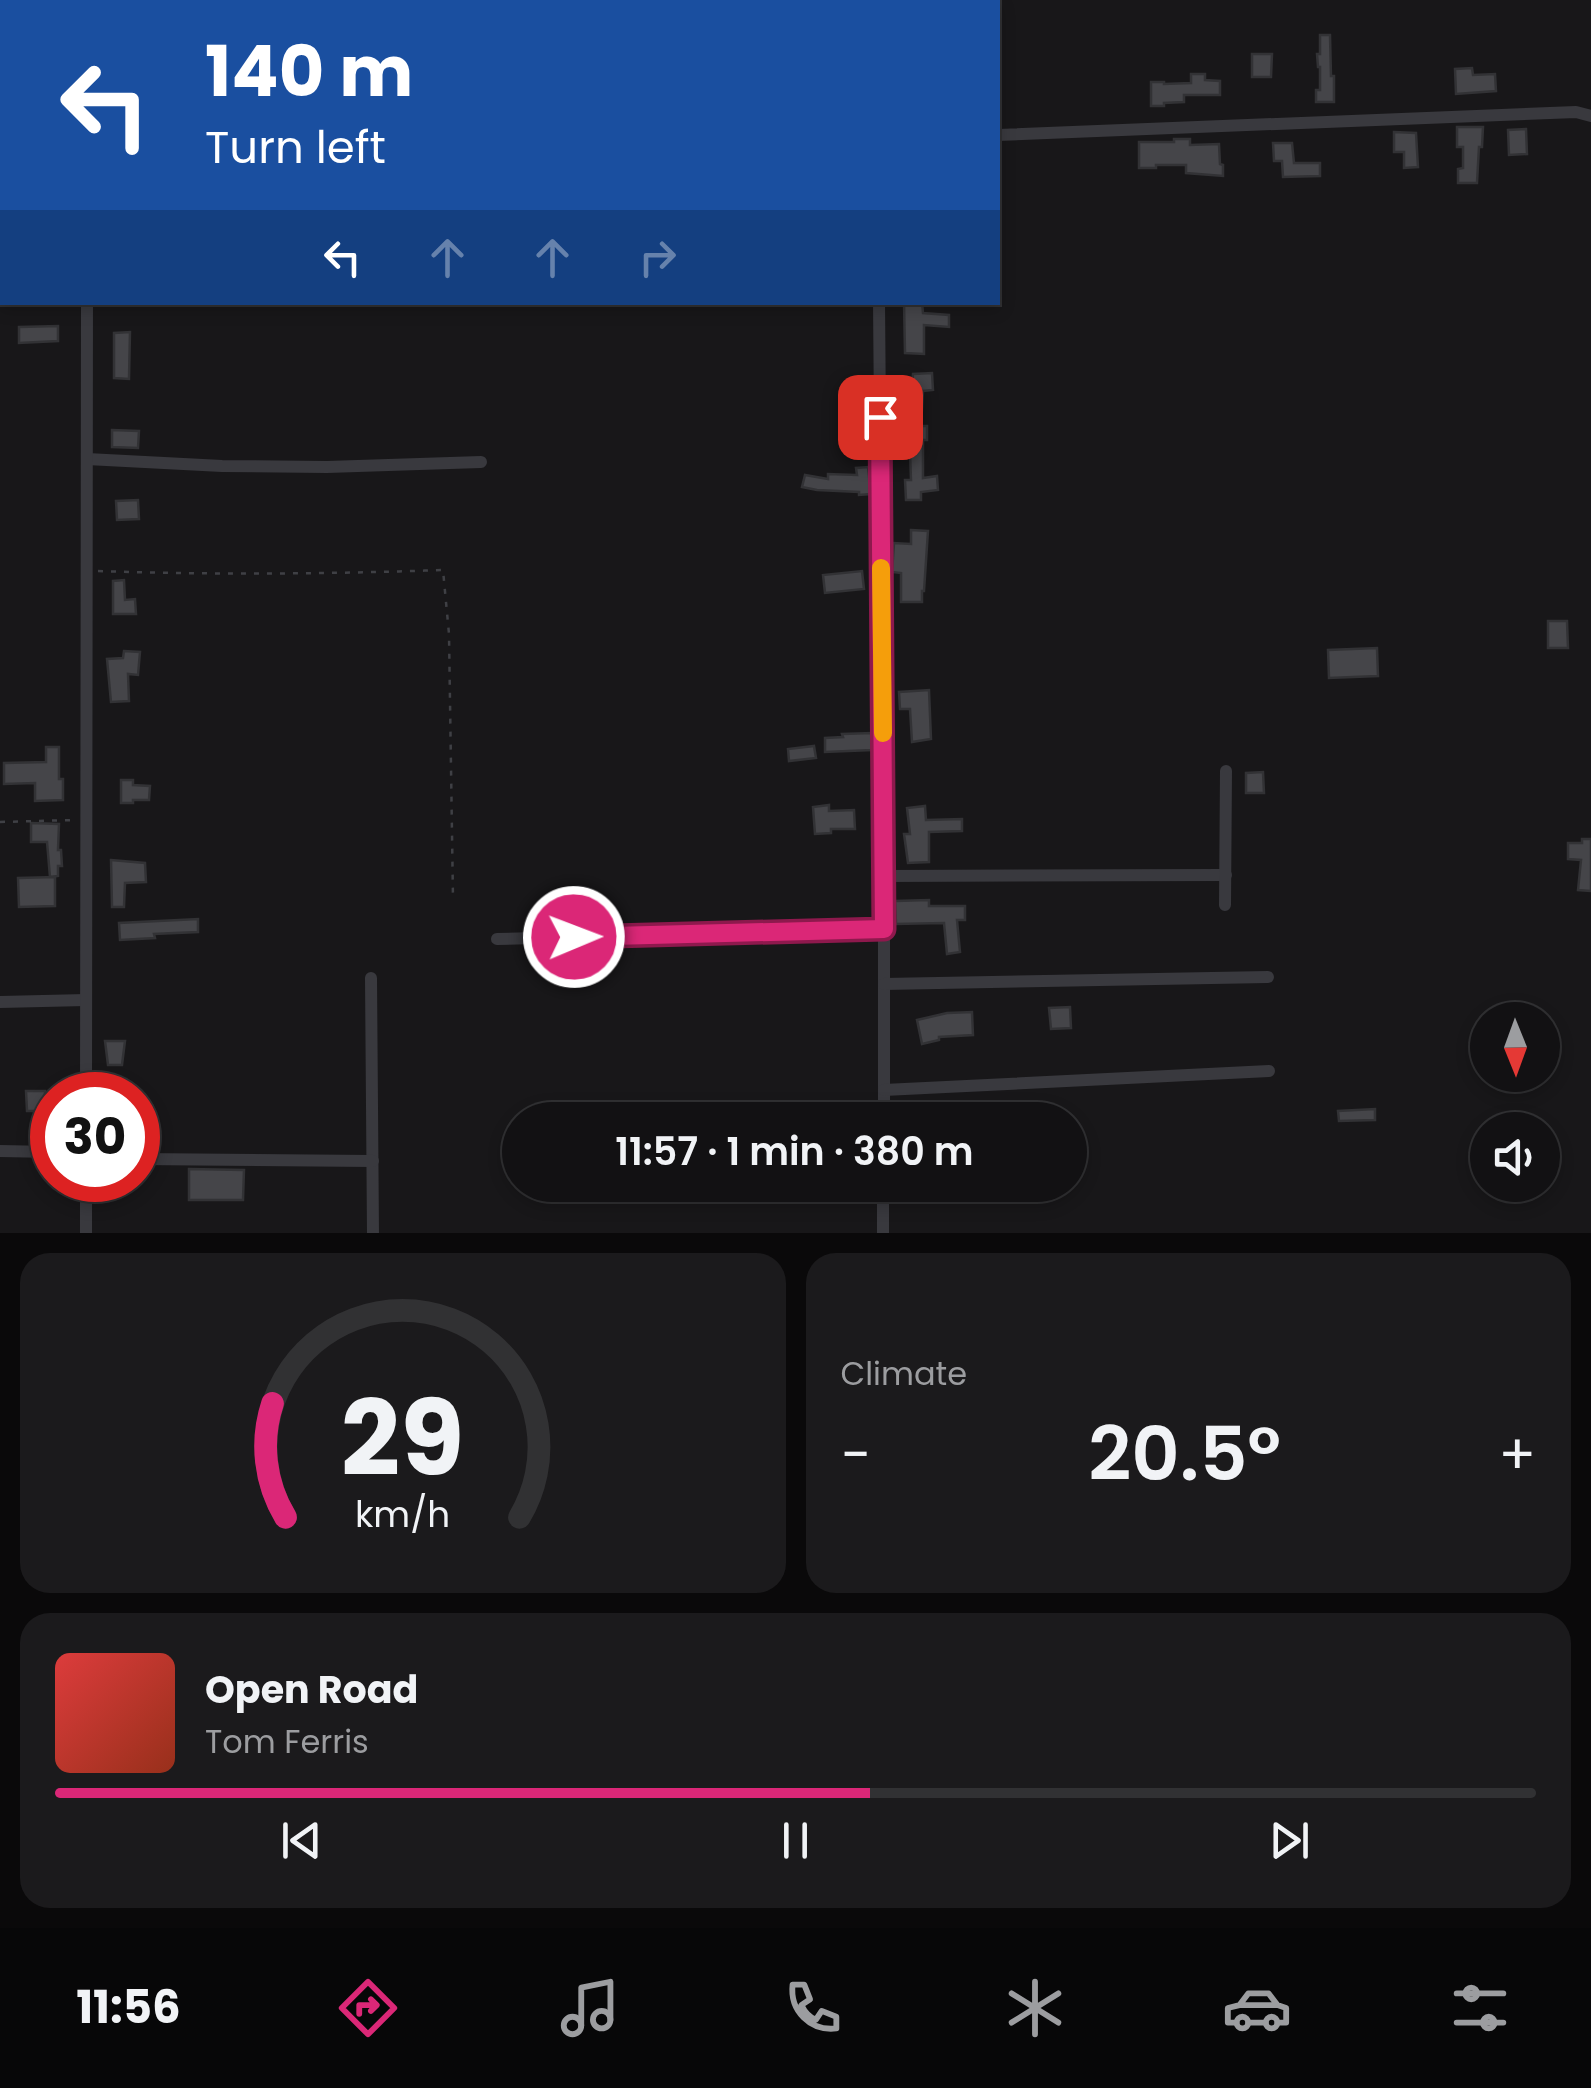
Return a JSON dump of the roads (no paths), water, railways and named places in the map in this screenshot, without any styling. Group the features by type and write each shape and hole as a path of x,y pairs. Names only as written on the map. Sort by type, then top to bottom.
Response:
{"street":[{"path":"1000,134 1576,112 1591,116"},
{"path":"86,1072 87,305"},
{"path":"878,305 884,1102"},
{"path":"87,459 326,467 482,462"},
{"path":"1225,906 1226,771"},
{"path":"884,876 1226,875"},
{"path":"497,939 884,929"},
{"path":"884,984 1268,977"},
{"path":"371,978 374,1233"},
{"path":"0,1002 86,1000"},
{"path":"884,1090 1268,1071"},
{"path":"0,1151 30,1152"},
{"path":"160,1158 373,1161"},
{"path":"86,1202 86,1233"},
{"path":"883,1233 884,1202"}]}
